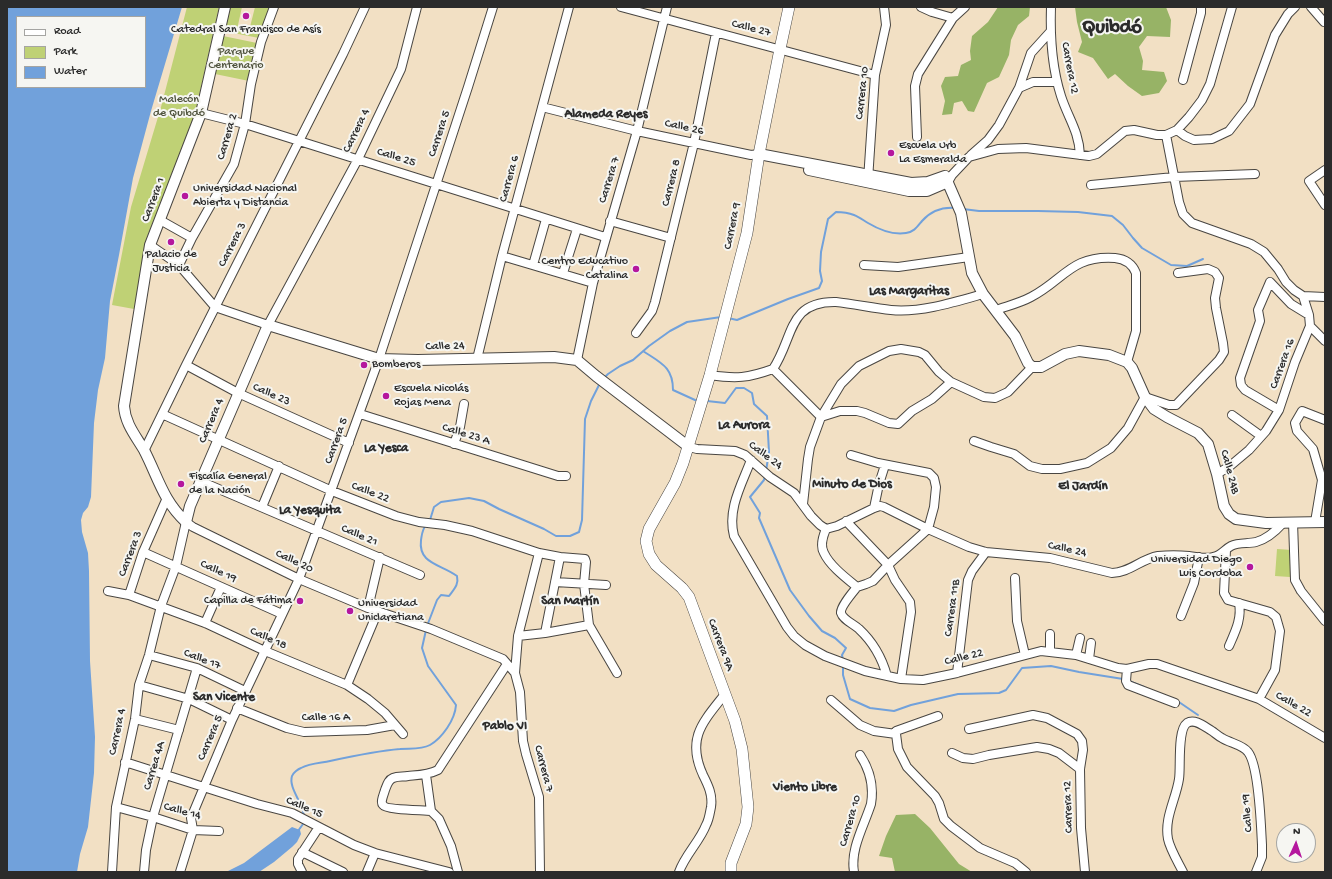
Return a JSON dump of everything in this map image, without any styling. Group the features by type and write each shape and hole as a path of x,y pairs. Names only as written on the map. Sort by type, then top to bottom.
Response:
{"main road":[{"name":"Carrera 9","path":"689,447 710,375 747,233 756,156 790,7"},
{"name":"Carrera 9A","path":"689,447 675,483 649,529 646,541 649,554 656,565 682,588 689,597 735,721 742,749 748,807 746,824 731,863 731,872"}],"street":[{"name":"Carrera 1","path":"124,406 150,245 201,113 225,7"},
{"name":"Carrera 2","path":"179,265 192,238 234,164 245,124 261,42 274,7"},
{"name":"Carrera 3","path":"144,451 365,7"},
{"name":"Carrera 4","path":"112,872 116,807 135,719 139,685 149,655 161,606 176,566 190,506 268,324 358,159 401,70 416,7"},
{"name":"Carrera 5","path":"180,872 193,830 191,818 237,708 299,579 360,414 437,183 493,7"},
{"name":"Carrera 6","path":"477,359 514,209 570,7"},
{"name":"Calle 27","path":"621,7 875,75"},
{"name":"Carrera 7","path":"578,360 593,283 605,237 637,131 667,7"},
{"path":"921,7 953,18"},
{"path":"917,137 915,86 918,74 953,18 965,7"},
{"name":"Carrera 12","path":"1051,7 1050,32 1057,82 1062,98 1076,130 1080,144 1080,155"},
{"path":"1183,80 1201,13 1201,7"},
{"path":"970,157 1005,148 1026,148 1089,156 1097,154 1124,131 1134,130 1157,135 1166,135 1177,130 1202,100 1210,84 1232,7"},
{"path":"1177,130 1194,140 1212,139 1229,131 1250,104 1276,35 1288,14 1295,7"},
{"path":"1311,7 1324,22"},
{"name":"Carrera 10","path":"868,179 875,75 886,25 882,8"},
{"path":"1032,368 1015,336 983,294 972,274 959,208 949,178 988,140 999,125 1020,88 1031,53 1050,32"},
{"name":"Carrera 8","path":"636,334 652,310 694,143 716,33"},
{"path":"1020,88 1033,82 1057,82"},
{"name":"Calle 26","path":"542,107 637,131 868,179 922,183 949,178"},
{"name":"Calle 25","path":"201,113 245,124 437,183 605,237"},
{"path":"1166,135 1174,178 1183,214 1192,223 1251,244 1264,252 1278,269 1286,282 1303,296 1309,315 1310,326 1325,341"},
{"path":"1325,170 1310,180 1325,205"},
{"path":"1092,185 1174,178 1255,174"},
{"path":"533,265 546,219"},
{"path":"160,220 192,238"},
{"path":"610,221 671,238"},
{"path":"563,273 577,228"},
{"path":"150,245 179,265 215,307"},
{"path":"502,256 593,283"},
{"path":"864,265 898,267 969,257"},
{"path":"803,504 810,447 821,417 841,384 859,366 889,351 901,349 925,355 939,372 951,382 984,397 995,398 1008,392 1032,368 1041,367 1064,354 1079,351 1109,355 1128,362 1136,331 1136,273 1133,266 1122,259 1104,257 1080,262 1030,298 996,310"},
{"path":"1173,421 1176,405 1219,360 1224,352 1215,298 1219,278 1215,272 1208,269 1178,273"},
{"path":"1279,410 1245,390 1241,385 1240,378 1260,321 1258,310 1270,282 1291,304 1309,315"},
{"path":"710,375 729,378 742,378 773,369 780,359 792,326 798,316 814,304 836,302 892,310 908,310 946,304 983,294"},
{"path":"1303,296 1325,297"},
{"name":"Calle 24","path":"215,307 379,359 418,360 554,357 578,360"},
{"name":"Carrera 16","path":"1217,474 1230,466 1249,450 1266,431 1279,410 1295,362 1310,326"},
{"path":"578,360 606,384 689,447"},
{"name":"Calle 24B","path":"1128,362 1145,397 1154,408 1173,421 1198,433 1208,444 1217,474 1224,506 1229,514 1236,519 1242,520 1288,523"},
{"name":"Calle 23","path":"186,365 238,393 349,443"},
{"path":"773,369 821,417"},
{"path":"821,417 840,411 857,411 896,425 901,423 912,411 932,399 951,382"},
{"path":"974,441 1014,454 1030,466 1042,469 1060,470 1087,463 1111,448 1128,428 1145,397 1169,405 1176,405"},
{"path":"454,444 460,427 464,404"},
{"name":"Calle 20","path":"124,406 124,415 128,425 144,451 166,500 175,512 193,527 299,579 368,608 420,624 502,659 515,673"},
{"path":"1325,420 1302,411 1296,423 1298,431 1313,449 1322,480 1320,522 1288,523 1295,580 1301,591 1325,621"},
{"name":"Calle 22","path":"162,414 332,491 396,516 419,522 444,525 472,531 539,553 560,557 585,559 584,584"},
{"name":"Calle 23 A","path":"360,414 558,476 566,476"},
{"path":"1232,415 1261,436"},
{"name":"Calle 24","path":"689,447 735,451 745,454 767,474 794,493 811,516 826,529"},
{"path":"851,455 885,465 929,473 934,478 936,492 934,507 928,529 888,565 873,581 857,587 841,609 841,613 844,617 860,629 880,655 884,662 887,676"},
{"name":"Calle 22","path":"751,460 735,502 732,517 734,536 787,627 794,636 812,650 865,671 900,679 923,680 1041,651 1076,655 1126,669 1149,664 1157,664 1258,699 1325,738"},
{"path":"857,587 842,574 823,552 822,544 826,529 837,526 874,508 885,465"},
{"path":"262,507 279,466"},
{"name":"Calle 21","path":"200,481 420,575"},
{"name":"Carrera 3","path":"129,595 143,552 166,500"},
{"name":"Calle 24","path":"874,508 880,506 888,508 928,529 969,547 986,552 1050,558 1112,573 1125,571 1147,559 1158,556 1180,555 1213,558 1238,543 1255,542 1272,535 1288,523"},
{"path":"846,521 888,565 895,580 910,602 911,612 900,679"},
{"path":"1226,550 1224,593 1228,600 1270,612 1276,617 1280,631 1275,670 1258,699"},
{"name":"Calle 19","path":"143,552 282,614"},
{"name":"Carrera 11B","path":"956,673 968,580 972,571 986,552"},
{"path":"515,673 518,636 539,553"},
{"path":"368,608 380,557"},
{"path":"544,633 560,557"},
{"path":"1181,616 1194,583 1199,557"},
{"path":"1015,578 1017,621 1025,654"},
{"path":"555,582 606,585"},
{"path":"584,584 589,625 617,673"},
{"path":"205,623 222,587"},
{"name":"Calle 18","path":"108,591 129,595 205,623 265,651 347,685 368,698 403,734"},
{"path":"1229,646 1236,630 1241,612 1239,603"},
{"path":"347,685 378,611"},
{"path":"518,636 589,625"},
{"path":"1050,634 1050,652"},
{"path":"1076,655 1080,638"},
{"path":"1089,659 1091,643"},
{"name":"Calle 17","path":"149,655 197,668 245,691"},
{"path":"431,811 383,806 382,804 387,783 396,777 426,775 438,770 507,664"},
{"name":"Carrea 4A","path":"144,872 152,817 189,699 197,668"},
{"path":"1126,669 1126,681 1128,685 1175,703"},
{"name":"Carrera 7","path":"515,673 520,692 525,748 539,797 540,872"},
{"path":"139,685 189,699 232,720"},
{"path":"679,872 706,825 711,806 710,791 700,768 696,751 698,734 701,725 725,694"},
{"path":"831,700 860,724 874,731 893,733 938,716"},
{"name":"Calle 16 A","path":"237,708 287,728 304,732 367,730 395,725"},
{"name":"Carrera 12","path":"969,729 1032,715 1047,718 1077,734 1082,741 1083,750 1080,769 1081,828 1085,872"},
{"path":"135,719 179,730"},
{"name":"Calle 19","path":"1183,872 1168,840 1167,827 1179,779 1183,728 1188,723 1193,721 1200,723 1222,738 1242,748 1248,752 1252,758 1256,776 1262,845 1262,857 1256,872"},
{"path":"893,733 897,736 898,749 907,767 935,796 944,819 980,848 1015,863 1026,872"},
{"path":"952,753 963,758 973,759 1037,747 1049,748 1060,754 1080,769"},
{"name":"Carrera 10","path":"854,872 853,858 871,804 872,796 869,771 860,754"},
{"name":"Calle 15","path":"125,762 257,804 292,813 354,845 449,872"},
{"path":"426,775 431,811 439,819 448,839 458,872"},
{"name":"Calle 14","path":"116,807 193,830 219,831"},
{"path":"302,872 298,864 298,859 315,825"},
{"path":"302,852 343,872"},
{"path":"367,872 375,852"}],"green space":[{"name":"Malecón de Quibdó","path":"187,7 219,7 195,114 147,237 134,309 112,305 131,207 161,107"},
{"path":"228,7 242,7 238,25 250,27 255,7 271,7 259,38 223,31"},
{"path":"998,7 1030,7 1029,16 1018,25 1011,40 1009,55 999,77 987,83 974,112 968,111 962,101 954,103 952,114 942,115 945,101 941,86 945,77 958,76 961,65 971,60 970,51 972,36 988,22"},
{"path":"1075,7 1166,7 1171,20 1170,37 1147,36 1139,47 1143,61 1142,70 1164,72 1167,81 1159,93 1142,96 1115,74 1108,79 1093,58 1078,52 1082,42"},
{"name":"Parque Centenario","path":"223,36 257,43 249,81 215,74"},
{"path":"1277,549 1292,550 1290,577 1275,576"},
{"path":"915,814 930,828 959,864 972,872 895,872 892,858 879,856 896,815"}],"water":[{"path":"7,7 182,7 133,178 110,301 105,358 98,390 94,423 91,497 88,507 83,513 81,520 82,532 88,553 90,661 95,737 94,773 88,827 80,854 77,872 7,872"},
{"path":"292,827 300,830 301,834 297,842 274,862 259,872 226,872 244,863"}],"waterway":[{"path":"728,318 737,320 819,288 822,281 820,271 821,252 828,219 836,212 852,214 881,229 901,233 913,230 933,212 946,208 955,208"},
{"path":"963,209 979,211 1078,212 1112,216 1123,225 1142,248 1171,265 1187,266 1203,259"},
{"path":"604,378 620,366 633,360 670,331 687,322 721,317"},
{"path":"643,351 665,366 671,376 673,390 698,401"},
{"path":"430,520 434,507 441,502 469,498 484,501 556,536 570,536 579,532 582,520 585,419 591,401 600,383"},
{"path":"707,401 725,403 736,388 744,388 752,393 754,404 767,416 769,452 766,471"},
{"path":"765,475 764,480 750,497 760,513 759,518 790,590 822,631 835,638 846,648 842,655 843,660"},
{"path":"426,525 423,530 421,540 423,554 427,559 457,576 456,587 449,596 441,595 437,600 427,626"},
{"path":"304,817 302,807 291,781 294,772 298,769 312,764 365,754 426,747 435,742 447,728 453,717 456,705 428,666 422,648 426,630"},
{"path":"843,665 843,675 850,699 870,708 894,711 911,705 958,694 999,693 1006,690 1022,668 1051,666 1123,679"},
{"path":"1129,681 1144,687"},
{"path":"1176,700 1198,715"},
{"path":"298,831 303,824 303,821"}],"place":[{"name":"Catedral San Francisco de Asís","path":"246,16"},
{"name":"Escuela Urb La Esmeralda","path":"891,153"},
{"name":"Universidad Nacional Abierta y Distancia","path":"185,196"},
{"name":"Palacio de Justicia","path":"171,242"},
{"name":"Centro Educativo Catalina","path":"636,269"},
{"name":"Bomberos","path":"364,365"},
{"name":"Escuela Nicolás Rojas Mena","path":"386,396"},
{"name":"Fiscalía General de la Nación","path":"181,484"},
{"name":"Universidad Diego Luis Cordoba","path":"1250,567"},
{"name":"Capilla de Fátima","path":"300,601"},
{"name":"Universidad Uniclaretiana","path":"350,611"}],"district":[{"name":"Quibdó","path":"1112,29"},
{"name":"Alameda Reyes","path":"606,115"},
{"name":"Las Margaritas","path":"909,292"},
{"name":"La Aurora","path":"744,426"},
{"name":"La Yesca","path":"386,449"},
{"name":"Minuto de Dios","path":"852,485"},
{"name":"El Jardín","path":"1083,487"},
{"name":"La Yesquita","path":"310,511"},
{"name":"San Martín","path":"570,602"},
{"name":"San Vicente","path":"224,698"},
{"name":"Pablo VI","path":"505,727"},
{"name":"Viento Libre","path":"805,788"}]}
